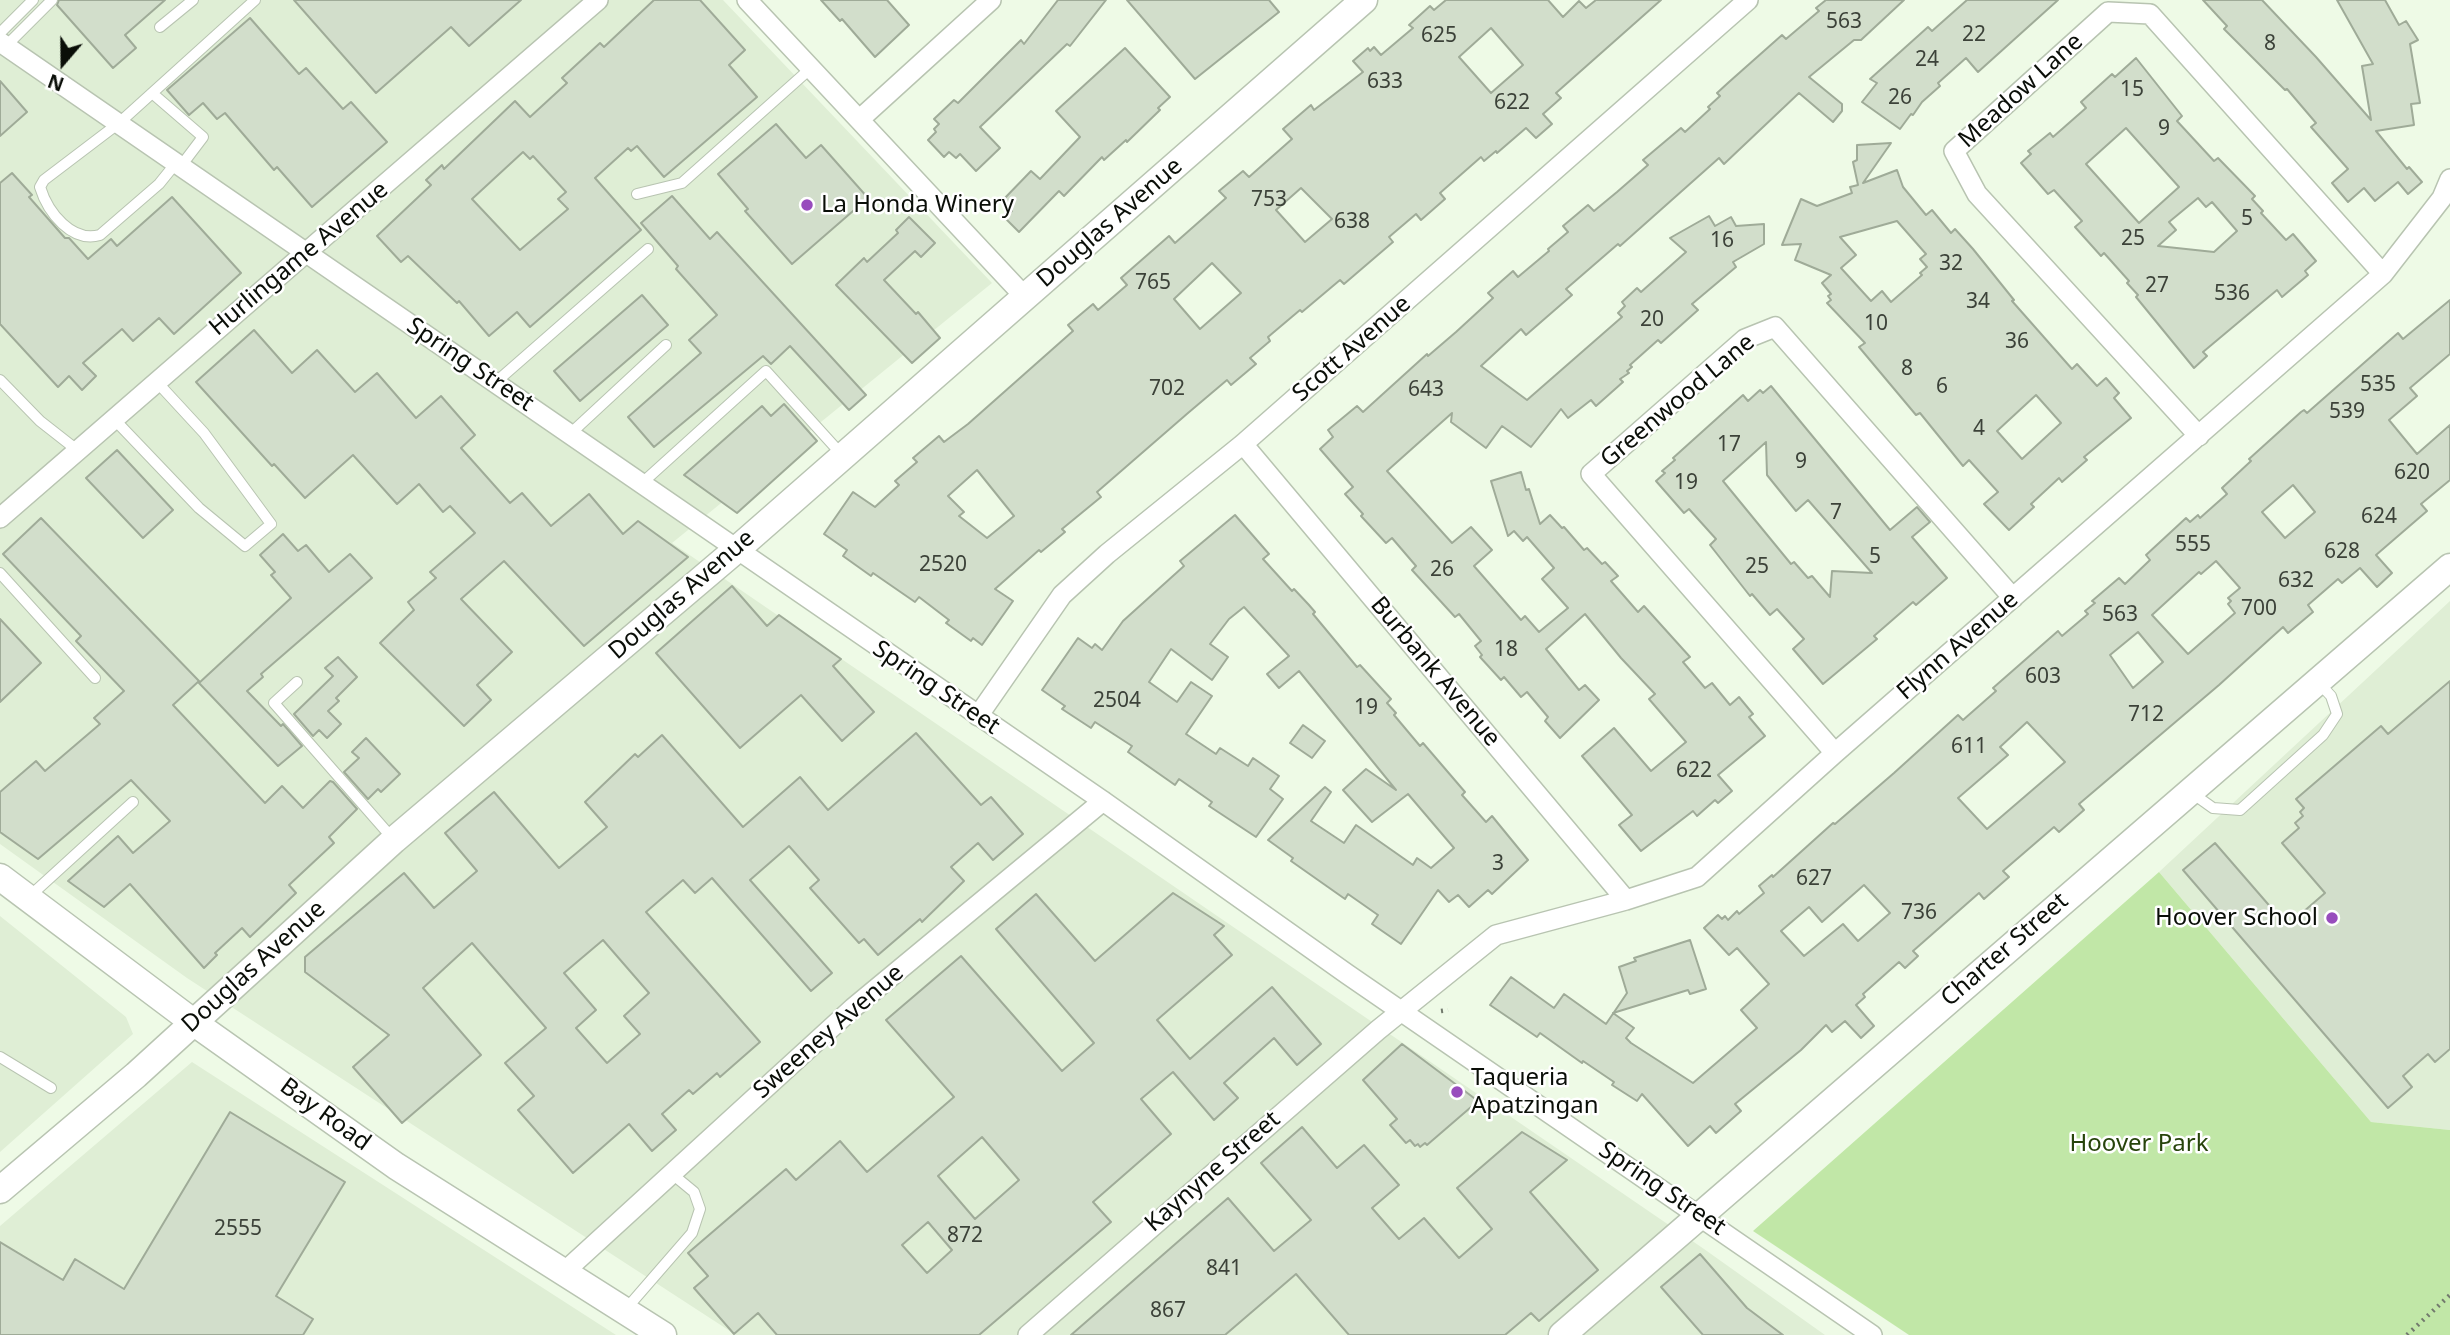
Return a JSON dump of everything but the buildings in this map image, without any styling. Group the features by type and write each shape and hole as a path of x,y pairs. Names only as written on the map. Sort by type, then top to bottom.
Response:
{"street":[{"name":"Hurlingame Avenue","path":"0,518 598,0"},
{"path":"747,0 1025,297"},
{"path":"860,119 990,0"},
{"name":"Douglas Avenue","path":"0,1190 136,1074 394,841 736,550 1364,0"},
{"name":"Scott Avenue","path":"978,716 1062,595 1107,554 1243,444 1748,0"},
{"name":"Meadow Lane","path":"2199,436 1977,194 1954,151 2108,12 2150,14 2383,274"},
{"name":"Spring Street","path":"2,40 307,254 1103,801 1400,1011 1872,1335"},
{"name":"Flynn Avenue","path":"1400,1011 1496,935 1626,900 1697,877 2383,274 2442,198 2450,179"},
{"name":"Greenwood Lane","path":"1835,753 1591,474 1745,339 1775,327 2013,598"},
{"name":"Burbank Avenue","path":"1243,444 1626,900"},
{"name":"Charter Street","path":"1562,1335 2316,680 2450,567"},
{"name":"Sweeney Avenue","path":"563,1273 853,1009 1103,801"},
{"name":"Bay Road","path":"0,877 193,1022 396,1166 663,1335"},
{"name":"Kaynyne Street","path":"1028,1335 1400,1011"}],"lane":[{"path":"2,40 33,0"},
{"path":"2,40 52,0"},
{"path":"160,27 193,0"},
{"path":"152,93 202,137 179,165 100,234 81,237 69,231 44,200 40,187 44,180 120,123 152,93 255,0"},
{"path":"637,194 682,183 812,68"},
{"path":"496,382 648,249"},
{"path":"570,434 666,345"},
{"path":"641,484 766,371 843,456"},
{"path":"0,380 40,421 77,450"},
{"path":"113,418 199,508 245,546 271,524 204,433 155,381"},
{"path":"0,573 95,678"},
{"path":"2189,790 2213,808 2239,810 2323,734 2337,714 2331,696 2316,680"},
{"path":"297,682 274,703 394,841"},
{"path":"28,898 133,802"},
{"path":"0,1057 51,1088"},
{"path":"625,1311 692,1233 700,1209 694,1192 670,1173"}],"path":[{"path":"1441,1011 1448,1010"},
{"path":"2407,1335 2450,1295"}],"shaded area":[{"path":"0,0 723,0 992,283 672,543 1704,1249 1825,1335 736,1335 187,978 0,844"},
{"path":"2450,601 2450,1130 2371,1122 2159,872"},
{"path":"0,916 126,1017 133,1034 0,1152"},
{"path":"192,1062 616,1335 0,1335 0,1226"}],"green space":[{"name":"Hoover Park","path":"2159,872 2371,1122 2450,1130 2450,1335 1909,1335 1753,1231"}],"place":[{"name":"La Honda Winery","path":"807,205"},
{"name":"Hoover School","path":"2332,918"},
{"name":"Taqueria Apatzingan","path":"1457,1092"}]}
